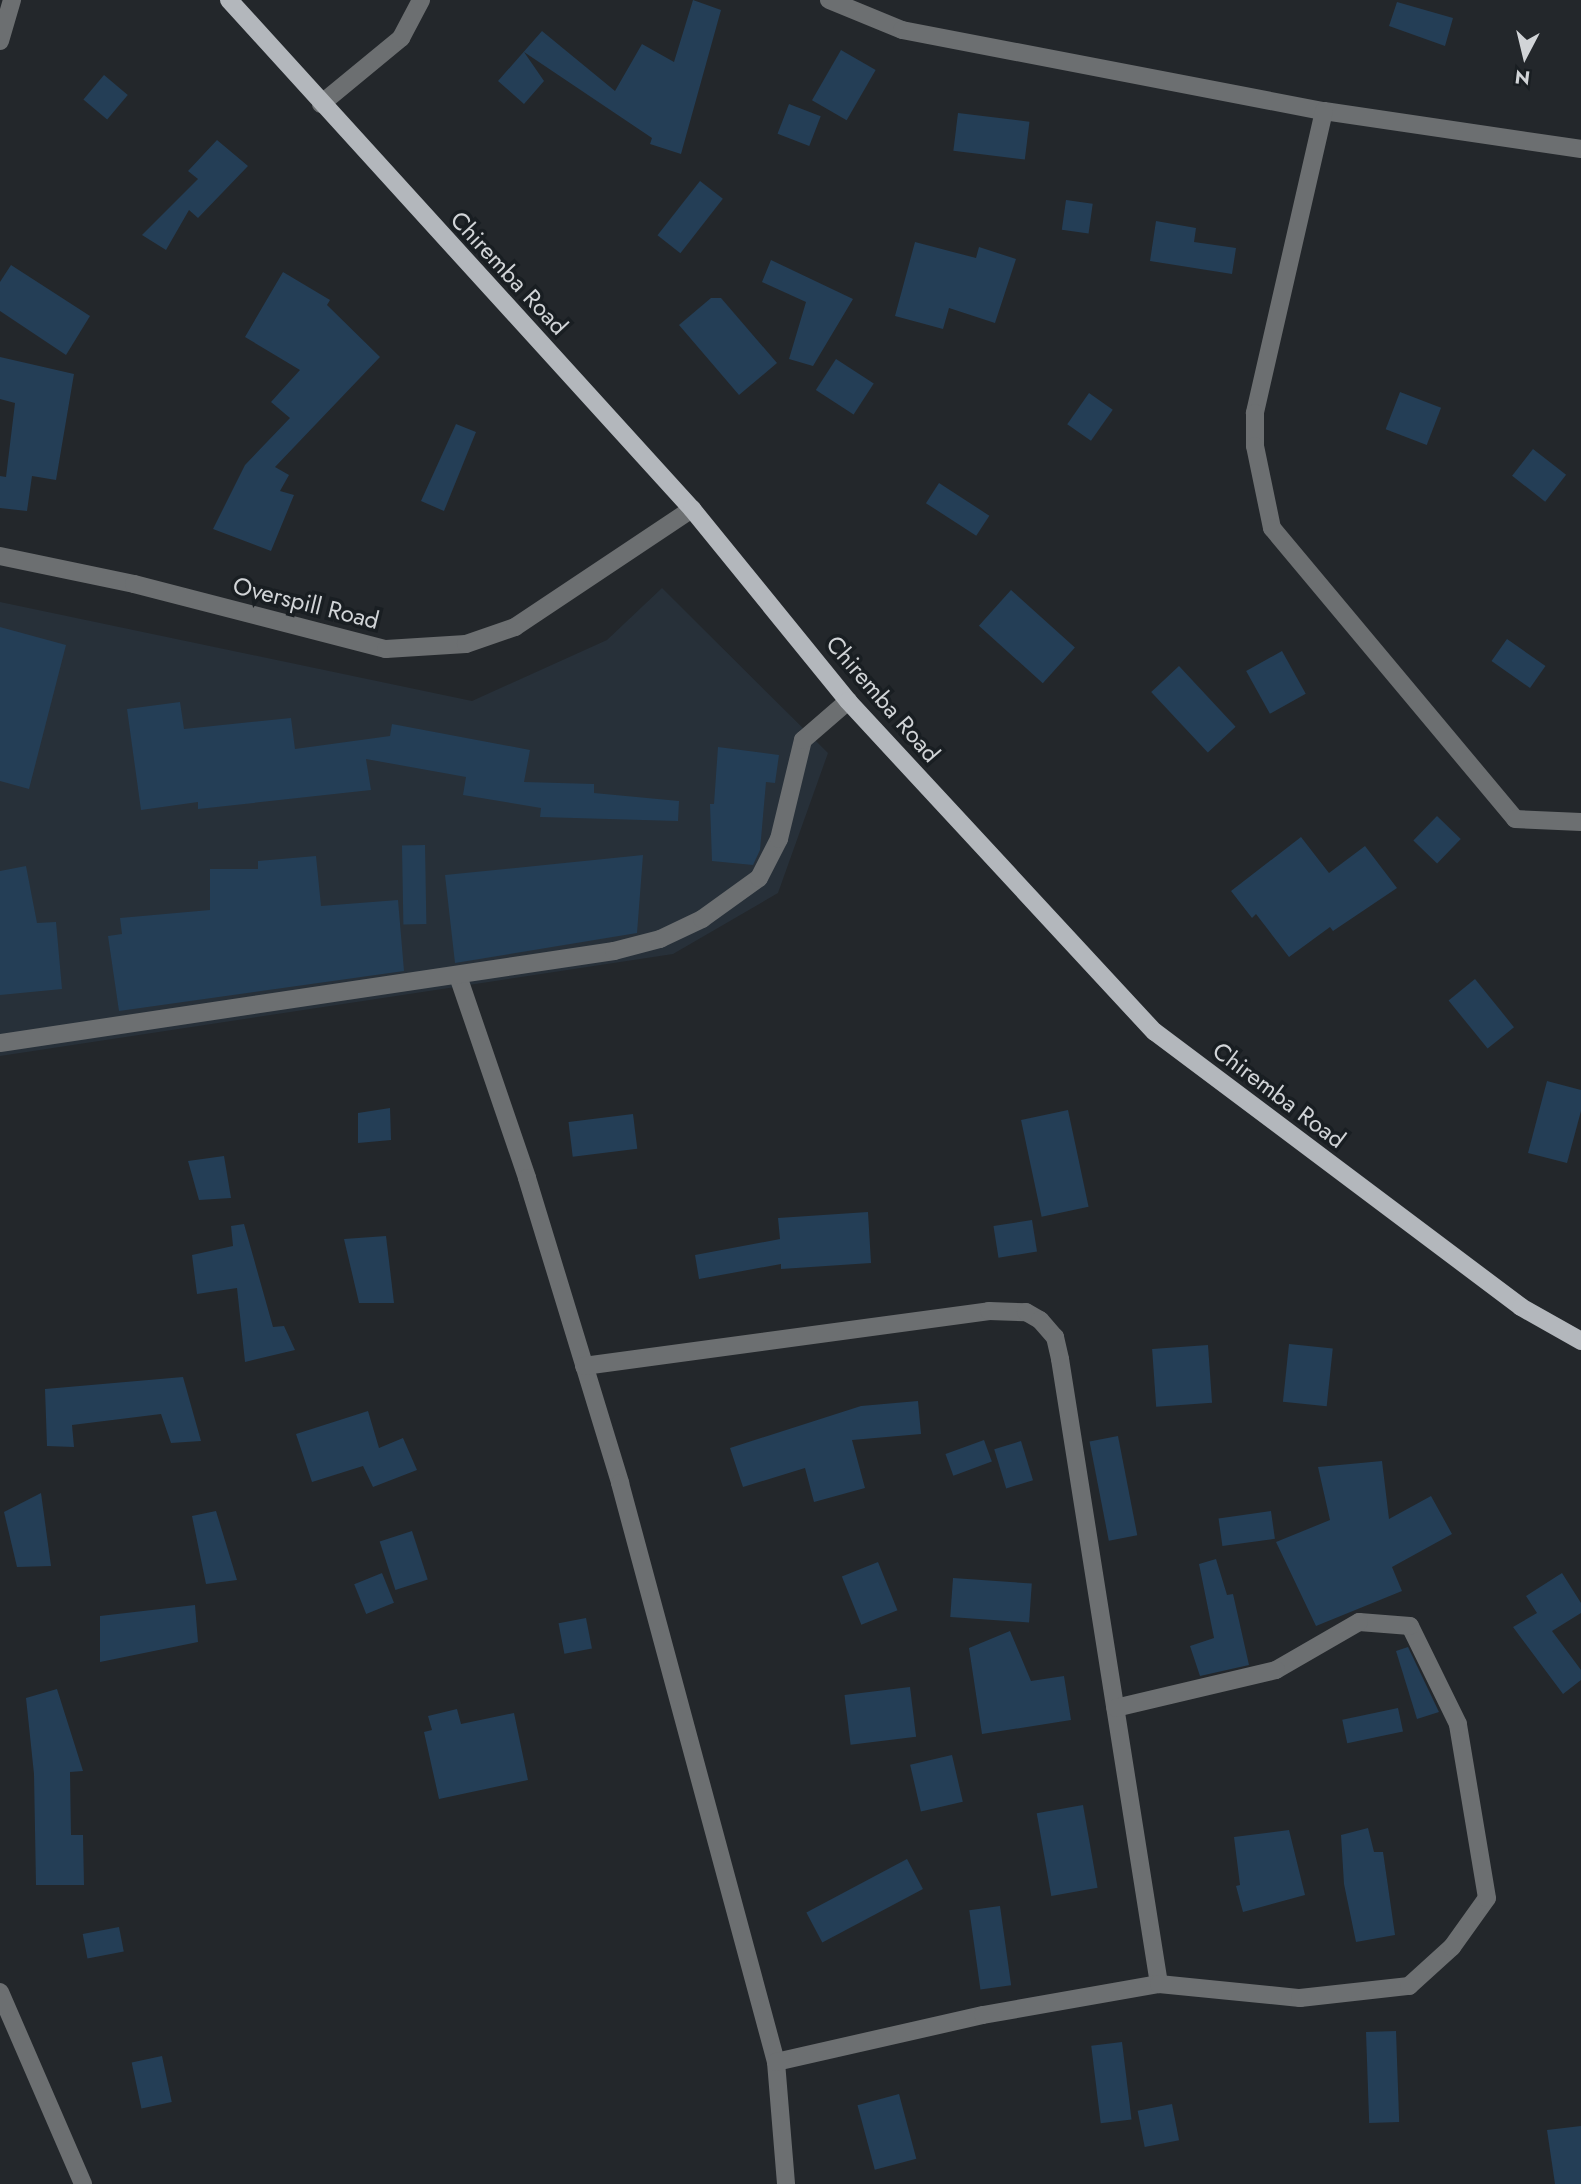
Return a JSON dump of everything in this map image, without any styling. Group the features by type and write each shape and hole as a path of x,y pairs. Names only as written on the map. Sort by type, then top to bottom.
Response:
{"main road":[{"name":"Chiremba Road","path":"229,0 692,509 848,701 1155,1032 1521,1307 1581,1341"}],"street":[{"path":"0,41 12,0"},
{"path":"321,104 401,38 421,0"},
{"path":"829,0 902,30 1324,111 1581,149"},
{"path":"1324,111 1255,413 1255,446 1272,527 1515,819 1581,822"},
{"name":"Overspill Road","path":"0,556 134,584 386,649 466,643 515,627 692,509"},
{"path":"0,1043 458,976 641,945 702,919 738,896 772,859 803,740 848,701"},
{"path":"458,976 584,1366 776,2062 786,2184"},
{"path":"584,1366 989,1311 1026,1312 1040,1320 1055,1338 1060,1359 1159,1984"},
{"path":"776,2062 983,2015 1159,1984 1300,1998 1409,1986 1452,1947 1487,1898 1458,1724 1410,1626 1359,1622 1276,1670 1115,1708"},
{"path":"0,1992 83,2184"}],"shaded area":[{"path":"662,588 828,753 778,893 673,954 0,1056 0,602 472,701 607,640"}],"building":[{"path":"693,0 721,10 681,154 650,144 652,138 524,52 544,81 524,104 498,81 542,31 615,91 642,44 674,62"},
{"path":"1397,2 1453,18 1445,46 1389,26"},
{"path":"841,50 876,70 847,120 812,100"},
{"path":"104,75 128,95 107,119 83,100"},
{"path":"789,104 821,116 809,146 778,134"},
{"path":"958,113 1029,122 1025,159 953,151"},
{"path":"217,140 248,166 198,218 189,210 166,250 142,235 198,179 188,171"},
{"path":"700,181 723,199 680,253 658,235"},
{"path":"1066,200 1093,204 1089,233 1062,230"},
{"path":"1156,221 1196,228 1194,242 1236,248 1232,274 1150,261"},
{"path":"915,242 976,258 979,247 1016,259 995,323 949,308 943,329 895,316"},
{"path":"771,260 853,299 813,366 789,359 806,302 762,282"},
{"path":"11,265 90,316 66,355 0,311 0,282"},
{"path":"283,272 330,300 327,305 380,357 275,467 289,475 280,491 294,495 271,551 213,529 245,465 290,418 271,402 300,370 245,337"},
{"path":"711,298 721,298 777,363 739,395 679,325"},
{"path":"0,357 74,374 56,480 32,476 27,511 0,508 0,476 6,477 15,403 0,399"},
{"path":"836,359 874,384 854,415 816,390"},
{"path":"1400,392 1441,408 1427,445 1386,429"},
{"path":"1089,393 1113,410 1091,441 1067,424"},
{"path":"456,424 476,432 444,511 421,501"},
{"path":"1533,449 1566,475 1545,502 1512,476"},
{"path":"939,483 989,516 976,536 926,503"},
{"path":"1011,590 1075,648 1043,683 979,626"},
{"path":"0,627 66,645 29,789 0,781"},
{"path":"1507,639 1546,666 1530,688 1492,661"},
{"path":"1282,651 1306,694 1270,714 1246,671"},
{"path":"1179,666 1236,727 1208,753 1151,692"},
{"path":"180,702 184,729 291,718 295,749 390,736 392,724 530,750 524,782 594,784 594,793 679,801 678,821 540,817 541,808 463,795 466,777 366,759 371,790 198,809 198,802 141,810 127,709"},
{"path":"718,747 779,755 775,783 766,782 760,850 753,865 712,861 710,804 714,804"},
{"path":"1437,816 1461,839 1437,863 1413,840"},
{"path":"1301,837 1329,873 1365,846 1397,888 1333,931 1330,927 1289,957 1256,914 1252,918 1231,891"},
{"path":"402,845 425,845 426,924 403,924"},
{"path":"643,855 637,933 455,963 445,875"},
{"path":"316,856 321,906 398,900 404,971 119,1011 108,936 122,934 120,918 210,910 210,869 258,869 258,861"},
{"path":"26,866 37,923 56,922 62,989 0,995 0,871"},
{"path":"1475,979 1514,1027 1488,1049 1449,1000"},
{"path":"1547,1081 1581,1090 1581,1111 1567,1163 1528,1153"},
{"path":"390,1108 391,1140 358,1143 358,1113"},
{"path":"1068,1110 1089,1207 1042,1217 1021,1120"},
{"path":"633,1114 637,1149 573,1157 568,1122"},
{"path":"224,1156 231,1198 199,1200 188,1161"},
{"path":"868,1212 871,1263 781,1269 781,1264 699,1279 695,1255 780,1239 778,1218"},
{"path":"1032,1220 1037,1252 998,1258 993,1226"},
{"path":"244,1224 273,1327 284,1326 295,1350 245,1362 237,1288 197,1294 192,1255 233,1246 231,1226"},
{"path":"386,1236 394,1303 359,1303 344,1239"},
{"path":"1289,1344 1333,1349 1327,1406 1283,1402"},
{"path":"1208,1345 1212,1403 1156,1407 1152,1349"},
{"path":"183,1377 201,1441 171,1443 161,1414 72,1425 74,1447 47,1446 45,1389"},
{"path":"918,1401 921,1434 852,1440 865,1488 814,1502 805,1468 743,1487 730,1448 861,1406"},
{"path":"368,1411 379,1448 403,1438 417,1470 373,1487 363,1466 312,1482 296,1434"},
{"path":"1118,1436 1137,1535 1109,1541 1090,1442"},
{"path":"984,1440 992,1462 953,1476 945,1454"},
{"path":"1021,1441 1033,1480 1006,1488 994,1449"},
{"path":"1382,1461 1389,1519 1431,1496 1452,1534 1392,1567 1402,1591 1316,1626 1276,1542 1330,1520 1318,1467"},
{"path":"41,1493 51,1566 17,1567 4,1512"},
{"path":"216,1511 237,1580 206,1584 192,1516"},
{"path":"1271,1511 1275,1539 1222,1546 1219,1518"},
{"path":"412,1531 428,1580 395,1590 380,1542"},
{"path":"1216,1559 1227,1595 1233,1594 1249,1665 1200,1676 1190,1646 1214,1638 1199,1564"},
{"path":"878,1562 897,1610 861,1625 842,1577"},
{"path":"382,1573 394,1603 366,1614 354,1584"},
{"path":"1562,1573 1581,1603 1581,1613 1552,1631 1581,1670 1581,1680 1563,1694 1513,1627 1537,1613 1526,1596"},
{"path":"953,1578 1032,1584 1029,1622 950,1617"},
{"path":"195,1605 198,1642 100,1662 100,1616"},
{"path":"586,1618 592,1648 564,1654 559,1623"},
{"path":"1010,1631 1031,1681 1064,1676 1071,1720 982,1734 969,1648"},
{"path":"1408,1647 1439,1712 1417,1719 1396,1651"},
{"path":"910,1687 916,1737 851,1745 844,1695"},
{"path":"57,1689 83,1771 70,1772 71,1835 83,1835 84,1885 36,1885 34,1774 26,1698"},
{"path":"1398,1708 1403,1731 1347,1743 1342,1720"},
{"path":"457,1709 461,1724 514,1713 528,1780 439,1799 424,1732 432,1730 428,1716"},
{"path":"952,1755 963,1802 921,1811 910,1765"},
{"path":"1083,1805 1098,1888 1051,1896 1037,1813"},
{"path":"1368,1828 1374,1852 1383,1852 1395,1935 1356,1942 1344,1884 1341,1835"},
{"path":"1289,1830 1305,1895 1243,1912 1236,1886 1240,1885 1234,1837"},
{"path":"907,1859 923,1889 822,1943 806,1913"},
{"path":"1000,1906 1011,1985 980,1990 969,1910"},
{"path":"119,1927 124,1952 87,1959 83,1934"},
{"path":"1396,2031 1399,2122 1369,2123 1366,2032"},
{"path":"1122,2042 1132,2119 1101,2123 1091,2046"},
{"path":"162,2056 172,2102 141,2108 132,2062"},
{"path":"899,2094 916,2159 875,2170 857,2105"},
{"path":"1172,2104 1179,2140 1145,2147 1138,2111"},
{"path":"1581,2126 1581,2184 1555,2184 1547,2130"}]}
